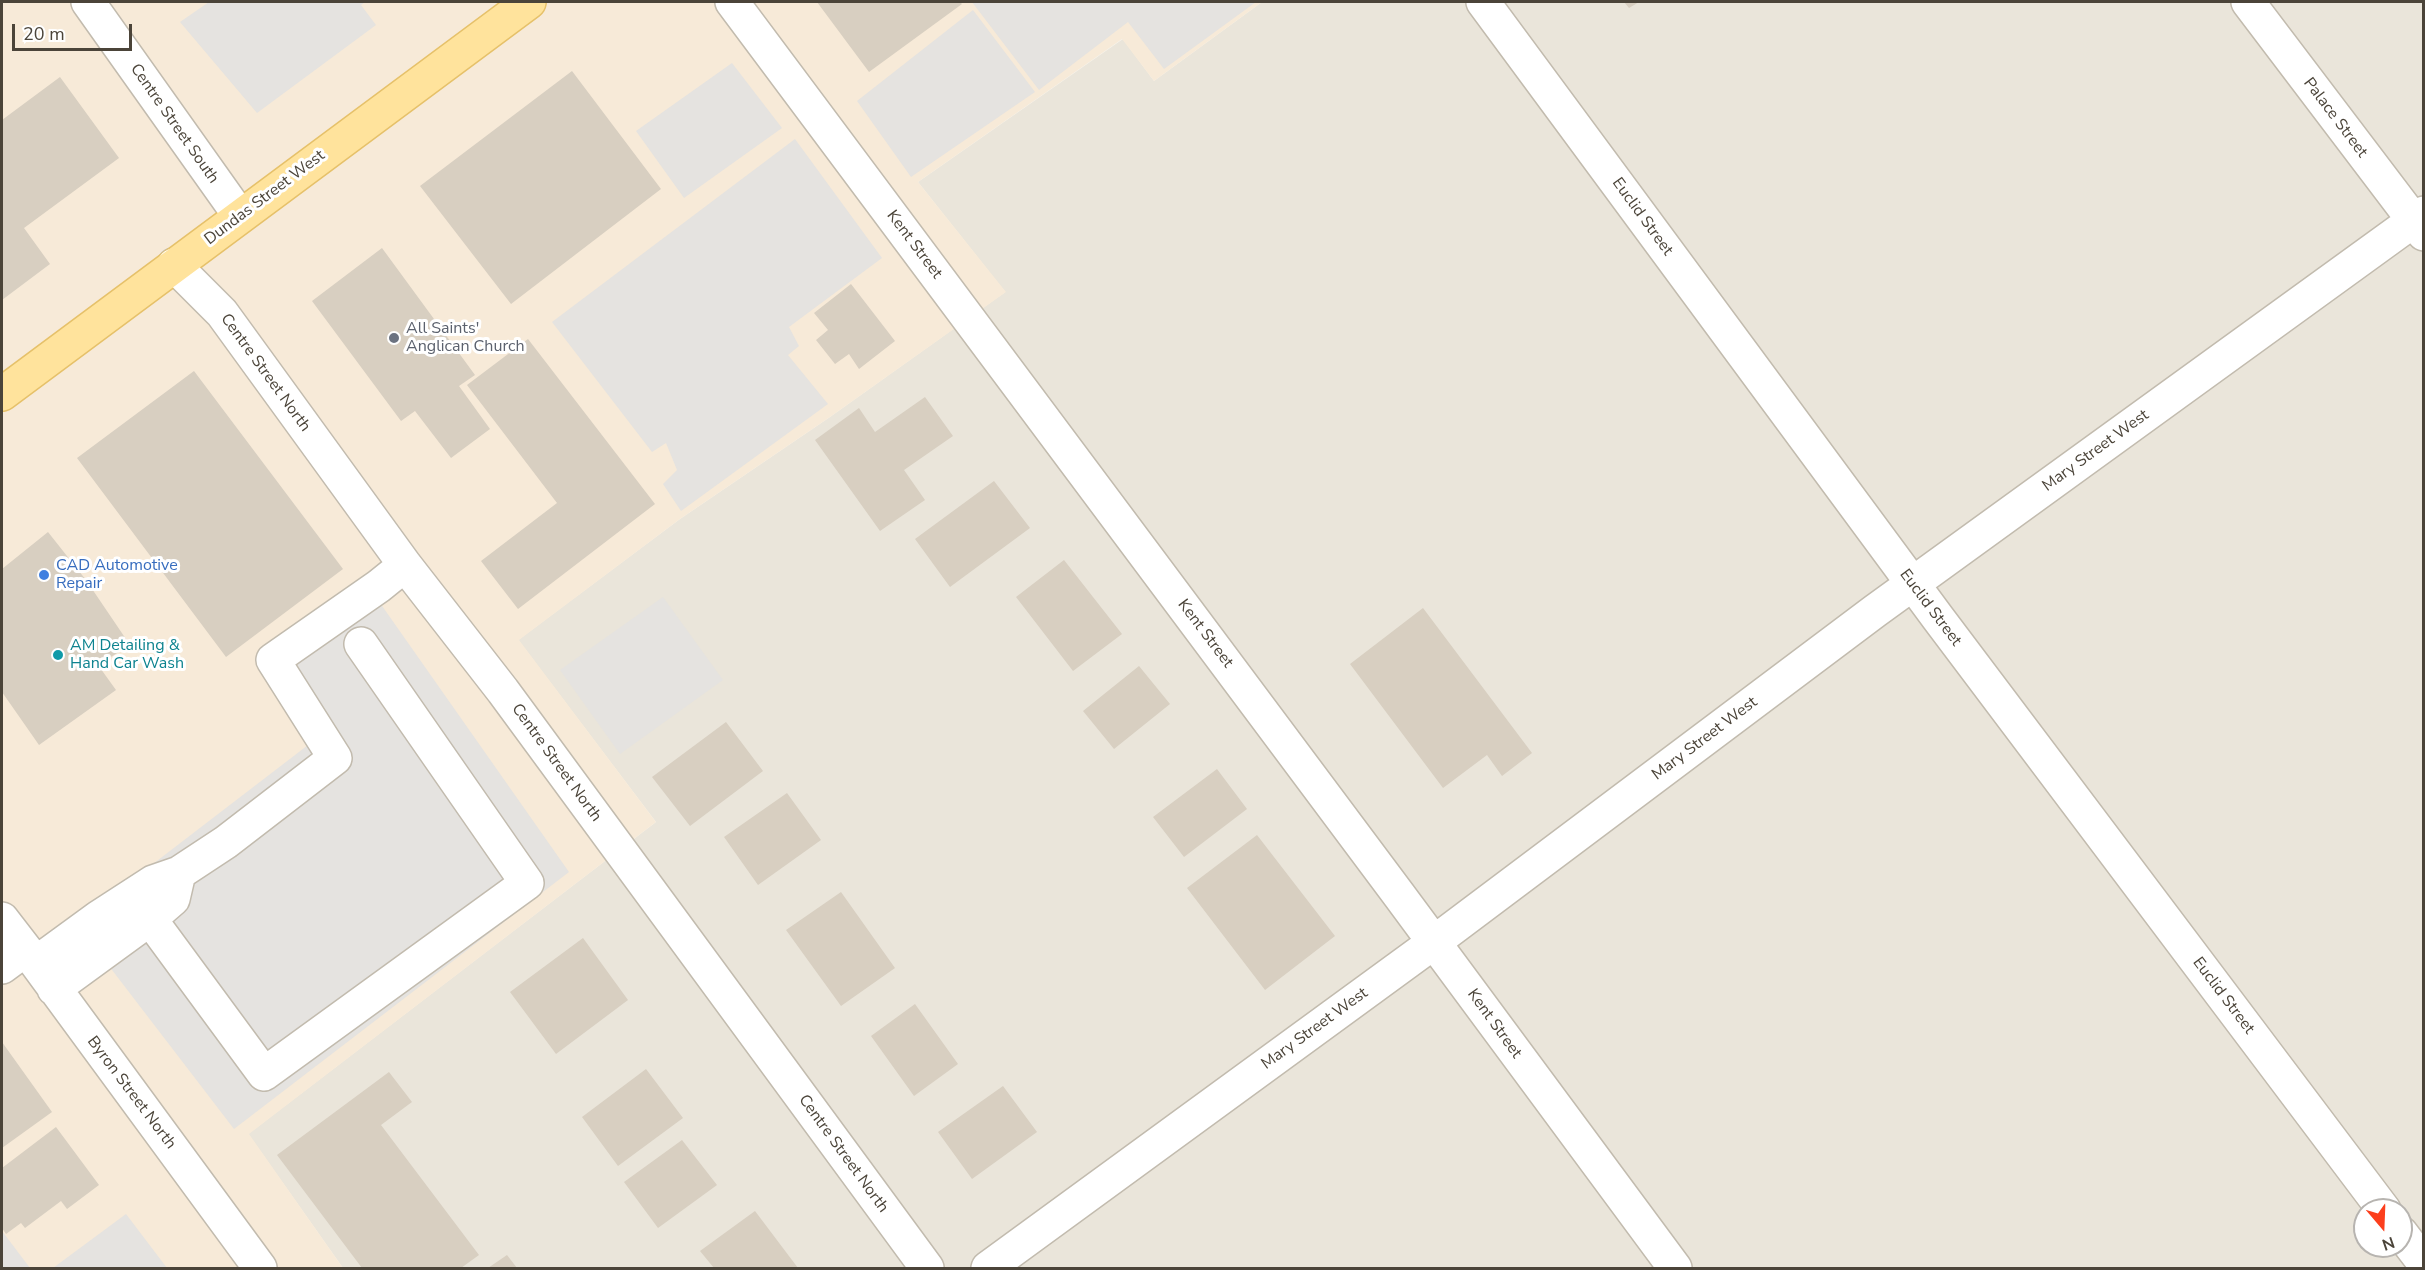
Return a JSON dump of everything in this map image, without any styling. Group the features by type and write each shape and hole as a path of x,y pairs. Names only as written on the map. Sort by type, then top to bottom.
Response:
{"main road":[{"name":"Dundas Street West","path":"2,394 529,2"}],"street":[{"name":"Centre Street South","path":"88,2 240,216"},
{"name":"Kent Street","path":"732,2 1400,895 1433,943 1675,1269"},
{"name":"Euclid Street","path":"1483,2 1913,584 2375,1198"},
{"name":"Palace Street","path":"2248,2 2420,222"},
{"name":"Mary Street West","path":"988,1269 1433,943 1913,584 2420,222"},
{"name":"Centre Street North","path":"174,265 222,313 405,565 503,691 927,1269"},
{"path":"29,967 153,882 179,873 226,842 335,758 273,660 379,586 405,565"},
{"path":"150,919 264,1074 527,883 361,644"},
{"path":"29,967 150,919 173,899 179,873"},
{"name":"Byron Street North","path":"2,919 29,967 260,1269"},
{"path":"2413,1249 2424,1264 2420,1269"}],"shaded area":[{"path":"2,2 1262,2 1154,81 1122,39 918,182 1006,292 830,417 680,519 519,640 656,822 249,1134 343,1268 2,1268"},
{"path":"209,2 365,2 361,5 376,25 257,113 180,22"},
{"path":"972,2 1256,2 1164,69 1128,22 1039,90"},
{"path":"1262,2 2423,2 2423,1268 343,1268 248,1134 656,822 518,640 680,519 830,417 1005,292 918,182 1123,39 1154,81"},
{"path":"973,10 1035,92 911,177 857,101"},
{"path":"732,63 782,128 684,198 636,131"},
{"path":"795,139 882,258 789,327 799,346 788,355 828,404 681,511 663,484 677,470 666,443 652,452 552,322"},
{"path":"663,597 723,680 620,754 560,670"},
{"path":"380,603 569,872 234,1129 76,923 312,742 268,686"},
{"path":"126,1214 167,1268 53,1268"},
{"path":"2,1231 30,1268 2,1268"}],"building":[{"path":"817,2 960,2 962,4 869,72"},
{"path":"1624,2 1639,2 1629,8"},
{"path":"572,71 661,189 511,304 420,186"},
{"path":"60,77 119,158 24,228 50,264 2,300 2,120"},
{"name":"All Saints' Anglican Church","path":"382,248 475,375 459,386 490,429 451,458 415,411 401,421 312,301"},
{"path":"851,284 895,341 859,369 849,354 835,364 816,340 828,330 814,313"},
{"path":"528,339 655,504 518,609 481,561 557,503 467,385"},
{"path":"194,371 343,569 226,657 77,458"},
{"path":"925,397 953,436 904,470 925,500 880,531 815,440 859,408 875,432"},
{"path":"994,481 1030,528 950,587 915,539"},
{"name":"AM Detailing & Hand Car Wash","path":"48,532 86,580 130,645 98,665 116,690 39,745 2,692 2,569"},
{"path":"1064,560 1122,634 1073,671 1016,597"},
{"path":"1423,608 1532,753 1502,776 1487,755 1443,788 1350,664"},
{"path":"1139,666 1170,704 1114,749 1083,711"},
{"path":"726,722 763,771 690,826 652,777"},
{"path":"1217,769 1247,809 1184,857 1153,817"},
{"path":"787,793 821,840 758,885 724,837"},
{"path":"1257,835 1335,936 1265,990 1187,888"},
{"path":"841,892 895,968 841,1006 786,930"},
{"path":"583,938 628,1000 556,1054 510,992"},
{"path":"915,1004 958,1064 914,1096 871,1036"},
{"path":"2,1042 52,1112 2,1148"},
{"path":"646,1069 683,1118 618,1166 582,1117"},
{"path":"389,1072 412,1102 381,1125 479,1255 461,1268 362,1268 277,1155"},
{"path":"1003,1086 1037,1132 972,1179 938,1132"},
{"path":"56,1127 99,1185 67,1209 61,1201 25,1228 21,1223 6,1234 2,1228 2,1168"},
{"path":"682,1140 717,1185 658,1228 624,1182"},
{"path":"755,1211 798,1268 714,1268 700,1251"},
{"path":"507,1255 517,1268 488,1268"}],"place":[{"name":"All Saints' Anglican Church","path":"394,338"},
{"name":"CAD Automotive Repair","path":"44,575"},
{"name":"AM Detailing & Hand Car Wash","path":"58,655"}]}
